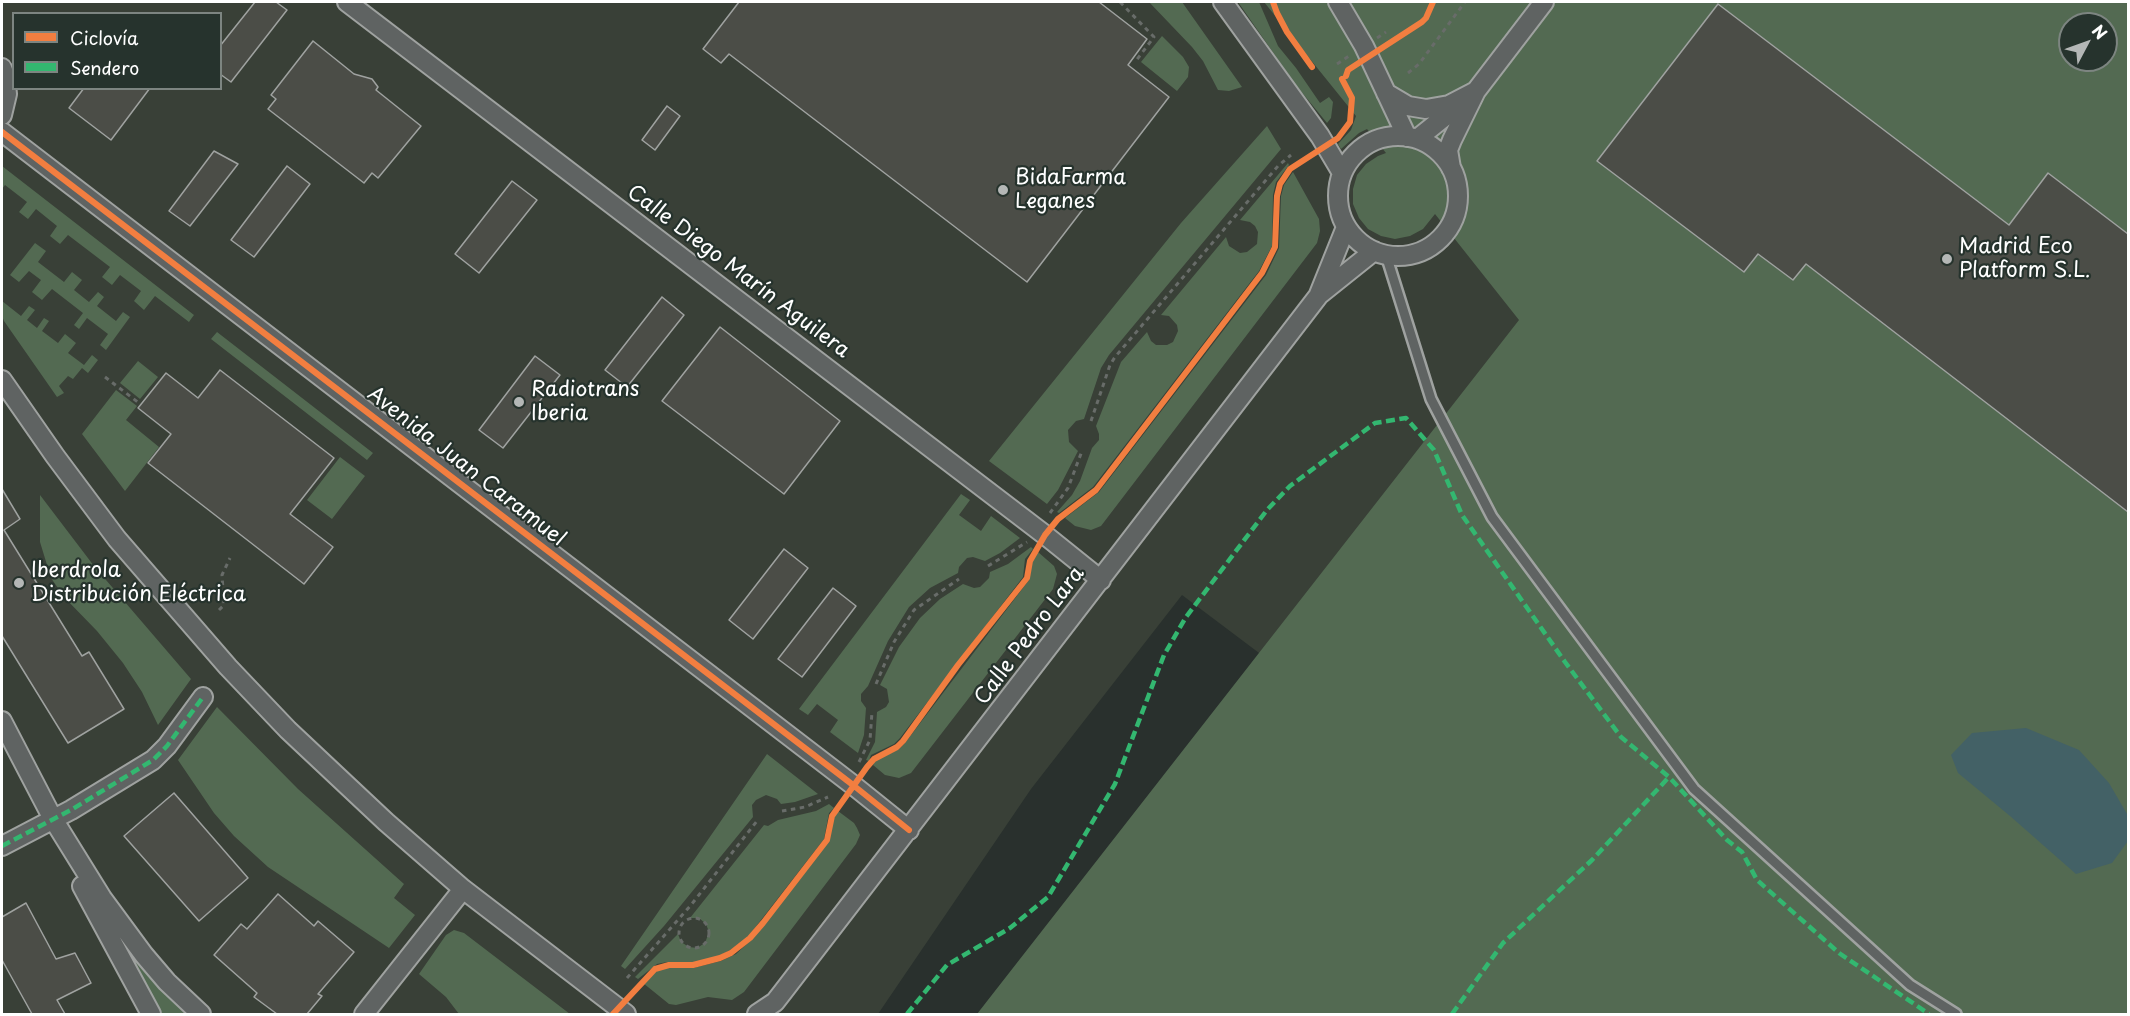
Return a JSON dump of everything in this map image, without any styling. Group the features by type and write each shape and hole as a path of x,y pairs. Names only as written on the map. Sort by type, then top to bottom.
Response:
{"street":[{"name":"Calle Diego Marín Aguilera","path":"347,2 1046,535 1101,580"},
{"path":"1223,2 1320,136 1342,173"},
{"path":"1338,2 1365,46 1386,93 1412,138 1438,152 1452,171"},
{"path":"1476,91 1448,150 1448,160 1458,194 1454,217 1448,228 1432,245 1421,251 1398,256 1380,253 1359,241 1346,227 1339,210 1338,191 1342,173 1348,161 1368,143 1387,137 1412,138 1430,131 1476,91 1544,2"},
{"path":"2,68 7,94 2,115"},
{"path":"1386,93 1408,106 1426,109 1449,105 1476,91"},
{"name":"Avenida Juan Caramuel","path":"2,132 909,830"},
{"name":"Calle Pedro Lara","path":"757,1014 773,1008 1319,295 1346,227"},
{"name":"Calle Pedro Lara","path":"1319,295 1380,253"},
{"path":"2,380 117,539 228,667 288,730 463,889 626,1014"},
{"path":"2,846 56,826 153,760 167,746 202,697"},
{"path":"2,721 56,826 102,898 167,982 201,1014"},
{"path":"56,826 73,869 151,1014"},
{"path":"364,1014 463,889"}],"lane":[{"path":"1380,253 1431,399 1492,517 1694,789 1910,985 1956,1014"}],"path":[{"path":"1120,2 1154,37 1135,62"},
{"path":"1408,73 1419,64 1465,2"},
{"path":"1091,422 1110,365 1278,166 1291,155"},
{"path":"105,377 139,403"},
{"path":"1050,513 1071,482 1082,451"},
{"path":"988,566 1028,541"},
{"path":"219,610 224,605 222,575 230,558"},
{"path":"876,684 894,642 914,610 960,579"},
{"path":"860,762 870,740 872,712"},
{"path":"782,811 805,807 828,797"},
{"path":"627,978 681,921 757,821"},
{"path":"693,918 704,921 709,932 707,941 703,945 692,948 684,944 678,934 681,921 693,918"}],"shaded area":[{"path":"2,2 2128,2 2128,1014 1739,1014 1182,595 1031,789 878,1014 2,1014"}],"green space":[{"path":"1149,2 1182,2 1242,87 1229,91 1218,90 1203,61"},
{"path":"1238,2 1259,2 1278,46 1320,103 1329,97 1333,102 1331,118 1327,123 1295,84"},
{"path":"1264,2 2128,2 2128,1014 977,1014 1519,320 1435,214 1423,229 1410,236 1395,239 1381,236 1368,229 1359,218 1353,204 1353,189 1357,175 1366,164 1386,153 1367,129 1341,149 1338,144 1351,130 1356,116"},
{"path":"1162,36 1183,57 1189,67 1188,77 1177,91 1141,62"},
{"path":"1267,126 1281,149 1109,355 1101,368 1084,419 1076,421 1068,430 1069,442 1078,451 1058,490 1047,504 989,461 1181,223"},
{"path":"1288,163 1289,165 1276,182 1273,195 1272,246 1259,271 1093,487 1059,513 1057,512 1072,495 1080,481 1092,448 1099,440 1096,426 1121,362 1147,332 1151,341 1156,345 1167,345 1173,342 1178,331 1177,325 1169,316 1161,315 1226,237 1229,246 1240,253 1247,252 1257,244 1258,232 1255,226 1250,222 1240,220"},
{"path":"2,166 194,315 189,322 155,296 144,310 134,301 141,291 120,275 112,285 102,277 110,267 68,235 60,244 50,236 57,226 36,209 28,219 19,212 27,202 5,185 2,189"},
{"path":"1293,172 1319,219 1320,231 1317,243 1101,526 1091,530 1075,526 1065,518 1099,492 1266,275 1279,248 1281,196 1284,185"},
{"path":"35,243 46,251 38,262 64,282 72,272 82,280 74,290 89,302 98,292 104,297 97,306 116,321 123,312 130,317 106,350 100,345 108,334 87,318 79,329 74,325 83,313 52,289 42,300 32,292 41,280 29,271 19,282 10,275"},
{"path":"2,301 21,316 29,306 35,310 27,320 37,328 44,318 49,321 42,331 58,343 65,334 76,343 68,353 84,365 92,355 98,360 88,373 82,368 73,379 68,376 59,386 64,393 57,397 4,321"},
{"path":"217,332 373,453 367,460 211,339"},
{"path":"138,361 158,377 140,399 120,383"},
{"path":"116,390 137,406 126,420 159,447 125,491 82,434"},
{"path":"340,457 365,476 332,519 307,500"},
{"path":"961,494 970,500 959,515 981,531 991,516 1020,538 985,561 973,557 967,558 959,567 958,573 930,588 909,607 888,641 868,686 861,694 861,701 866,708 864,735 858,753 830,732 838,720 817,704 808,715 799,709"},
{"path":"40,495 94,566 191,679 158,725 142,692 123,663 97,631 64,597 51,578 40,542"},
{"path":"1031,547 1033,549 1025,559 1023,577 900,738 894,744 871,755 869,761 866,760 875,742 877,712 886,707 889,702 887,689 880,685 899,647 920,618 940,599 963,584 974,588 980,587 989,578 990,572 1008,564"},
{"path":"1038,552 1054,566 1057,574 1053,589 911,773 899,778 885,775 873,765 876,760 899,749 905,743 1029,580 1032,561"},
{"path":"217,707 298,789 404,884 394,898 415,915 389,948 268,867 234,836 214,813 178,760"},
{"path":"767,754 818,794 781,804 777,799 766,795 756,800 752,805 753,817 664,926 625,969 621,966"},
{"path":"829,804 834,808 829,813 824,839 747,938 719,956 693,963 657,964 638,979 635,977 678,934 681,942 689,947 697,948 705,943 709,932 706,924 699,918 690,918 764,825 768,826 778,820 816,811"},
{"path":"838,811 857,828 860,835 856,844 744,992 732,1000 708,997 676,1005 669,1004 643,983 658,970 668,967 693,968 721,961 736,954 750,941 829,841 834,816"},
{"path":"114,928 164,991 188,1014 161,1014"},
{"path":"454,930 464,933 570,1014 459,1014 446,997 419,974 446,935"}],"water":[{"path":"2026,728 2079,750 2109,783 2127,814 2128,828 2128,841 2112,863 2076,874 1958,773 1951,755 1972,733"}],"building":[{"path":"255,2 276,2 287,10 231,82 222,75 222,43"},
{"name":"BidaFarma Leganes","path":"739,2 1099,2 1147,39 1128,65 1169,97 1027,282 729,54 721,63 703,49"},
{"name":"Madrid Eco Platform S.L.","path":"1718,4 2009,225 2048,173 2128,234 2128,512 1806,264 1793,280 1758,254 1744,272 1597,161"},
{"path":"313,41 354,74 372,79 378,87 376,90 421,126 378,178 372,173 364,183 268,109 276,99 271,95"},
{"path":"82,90 148,90 111,140 69,108"},
{"path":"667,106 680,116 655,150 642,140"},
{"path":"214,151 238,164 190,226 169,211"},
{"path":"287,166 310,184 254,257 231,240"},
{"path":"512,181 537,200 479,273 455,254"},
{"path":"662,297 684,315 627,387 605,370"},
{"path":"720,327 840,421 784,494 662,401"},
{"name":"Radiotrans Iberia","path":"535,356 560,375 503,448 479,430"},
{"path":"220,370 334,458 290,514 333,547 304,584 148,463 171,434 138,408 166,373 198,398"},
{"name":"Iberdrola Distribución Eléctrica","path":"2,489 20,519 4,530 82,656 89,652 124,709 68,743 2,636"},
{"path":"784,549 808,568 753,639 729,620"},
{"path":"833,588 856,606 802,677 778,659"},
{"path":"174,793 248,878 199,921 124,836"},
{"path":"278,894 314,926 318,921 354,952 318,994 322,996 307,1014 277,1014 254,997 257,993 214,955 241,924 247,929"},
{"path":"26,903 56,959 75,953 91,983 57,1000 65,1014 32,1014 2,960 2,917"}],"marked path":[{"path":"907,1014 947,965 1010,928 1048,897 1115,784 1164,655 1186,617 1267,510 1290,486 1375,423 1406,418 1434,450 1462,515 1565,662 1621,737 1669,777 1727,840 1742,852 1757,880 1839,953 1929,1014"},
{"path":"2,846 71,810 153,760 167,746 203,697"},
{"path":"1452,1014 1503,943 1592,860 1669,777"}],"cycle path":[{"path":"1273,2 1287,32 1312,67"},
{"path":"1346,76 1348,70 1422,22 1433,2"},
{"path":"613,1014 655,969 669,965 693,965 720,958 731,953 750,938 763,923 827,840 832,816 867,767 874,759 897,747 903,741 958,665 1027,578 1030,561 1045,535 1058,519 1096,490 1262,273 1275,247 1277,196 1280,184 1290,169 1338,138 1350,122 1352,98 1342,79"},
{"path":"2,132 909,830"}],"place":[{"name":"BidaFarma Leganes","path":"1003,190"},
{"name":"Madrid Eco Platform S.L.","path":"1947,259"},
{"name":"Radiotrans Iberia","path":"519,402"},
{"name":"Iberdrola Distribución Eléctrica","path":"19,583"}]}
